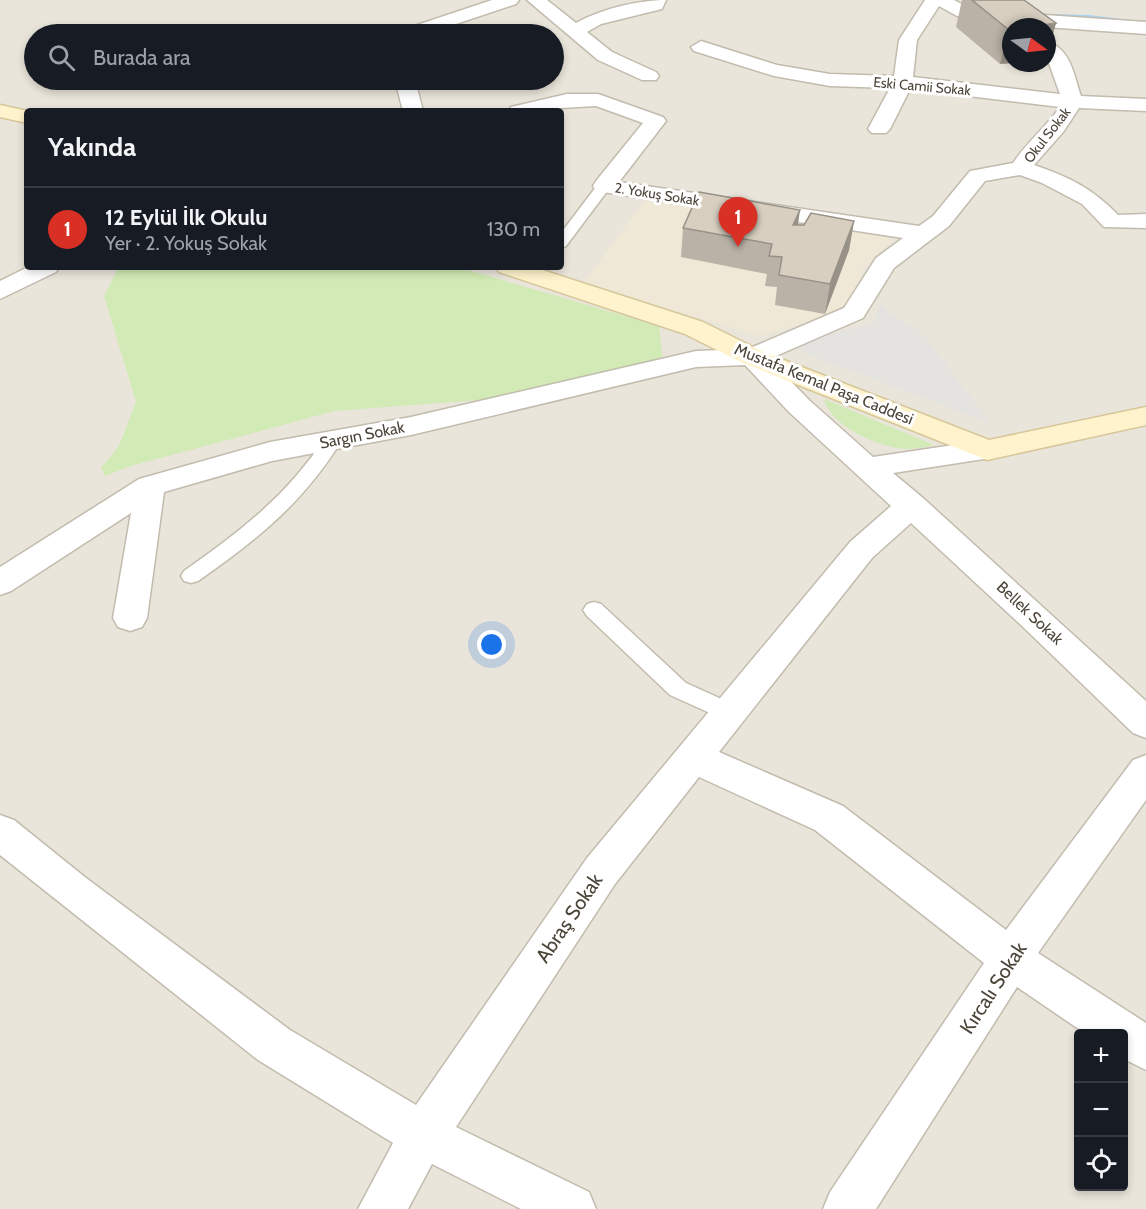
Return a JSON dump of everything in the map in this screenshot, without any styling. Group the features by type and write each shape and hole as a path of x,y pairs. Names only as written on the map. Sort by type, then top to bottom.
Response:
{"street":[{"path":"439,24 510,0"},
{"path":"536,0 605,56 650,76"},
{"path":"575,31 595,20 656,5 657,0"},
{"path":"879,129 903,82 908,40 934,0"},
{"path":"941,0 963,12 1002,20"},
{"path":"1056,21 1146,28"},
{"name":"Eski Camii Sokak","path":"701,46 774,70 830,80 903,82 1073,102 1146,105"},
{"path":"1056,60 1073,102"},
{"path":"408,90 412,108"},
{"path":"531,108 567,100 598,100 656,121 604,186"},
{"name":"Okul Sokak","path":"1021,168 1031,152 1057,127 1073,102"},
{"path":"0,111 24,116"},
{"path":"752,357 854,313 885,263 941,221 978,176 1021,168 1050,178 1090,199 1112,222 1146,221"},
{"name":"2. Yokuş Sokak","path":"604,186 923,234"},
{"path":"0,291 41,270"},
{"name":"Mustafa Kemal Paşa Caddesi","path":"540,272 694,328 752,357 987,450"},
{"name":"Sargın Sokak","path":"0,584 150,486 270,452 411,426 696,359 752,357"},
{"name":"Bellek Sokak","path":"752,357 799,406 912,505 1146,723"},
{"path":"868,467 987,450 1146,416"},
{"path":"130,618 150,486"},
{"name":"Abraş Sokak","path":"382,1209 423,1136 601,871 861,550 912,505"},
{"path":"693,757 829,818 1011,958 1146,1048"},
{"name":"Kırcalı Sokak","path":"847,1209 886,1155 1011,958 1090,845 1146,771"},
{"path":"0,832 72,891 274,1045 423,1136 572,1209"}],"lane":[{"path":"564,236 604,186"},
{"path":"191,576 280,511 317,468 333,440"},
{"path":"594,610 678,689 729,712"}],"shaded area":[{"path":"0,0 1146,0 1146,1209 0,1209"},
{"path":"645,201 873,233 892,240 863,269 849,310 760,336 583,284"},
{"path":"880,303 891,314 920,331 991,423 804,353 799,345 817,337 873,324"}],"green space":[{"path":"117,270 468,270 659,326 664,370 507,398 334,411 131,466 105,476 101,468 119,446 136,402 104,296"},
{"path":"824,399 934,445 906,449 870,440 836,418 828,409"}],"building":[{"path":"972,0 1024,0 1049,18 1002,18 1002,24"},
{"path":"699,192 800,210 793,225 804,225 811,213 854,221 830,284 779,275 782,257 769,256 772,244 683,228"}],"waterway":[{"path":"1053,16 1090,17 1146,24"}],"place":[{"name":"12 Eylül İlk Okulu","path":"738,247"}]}
